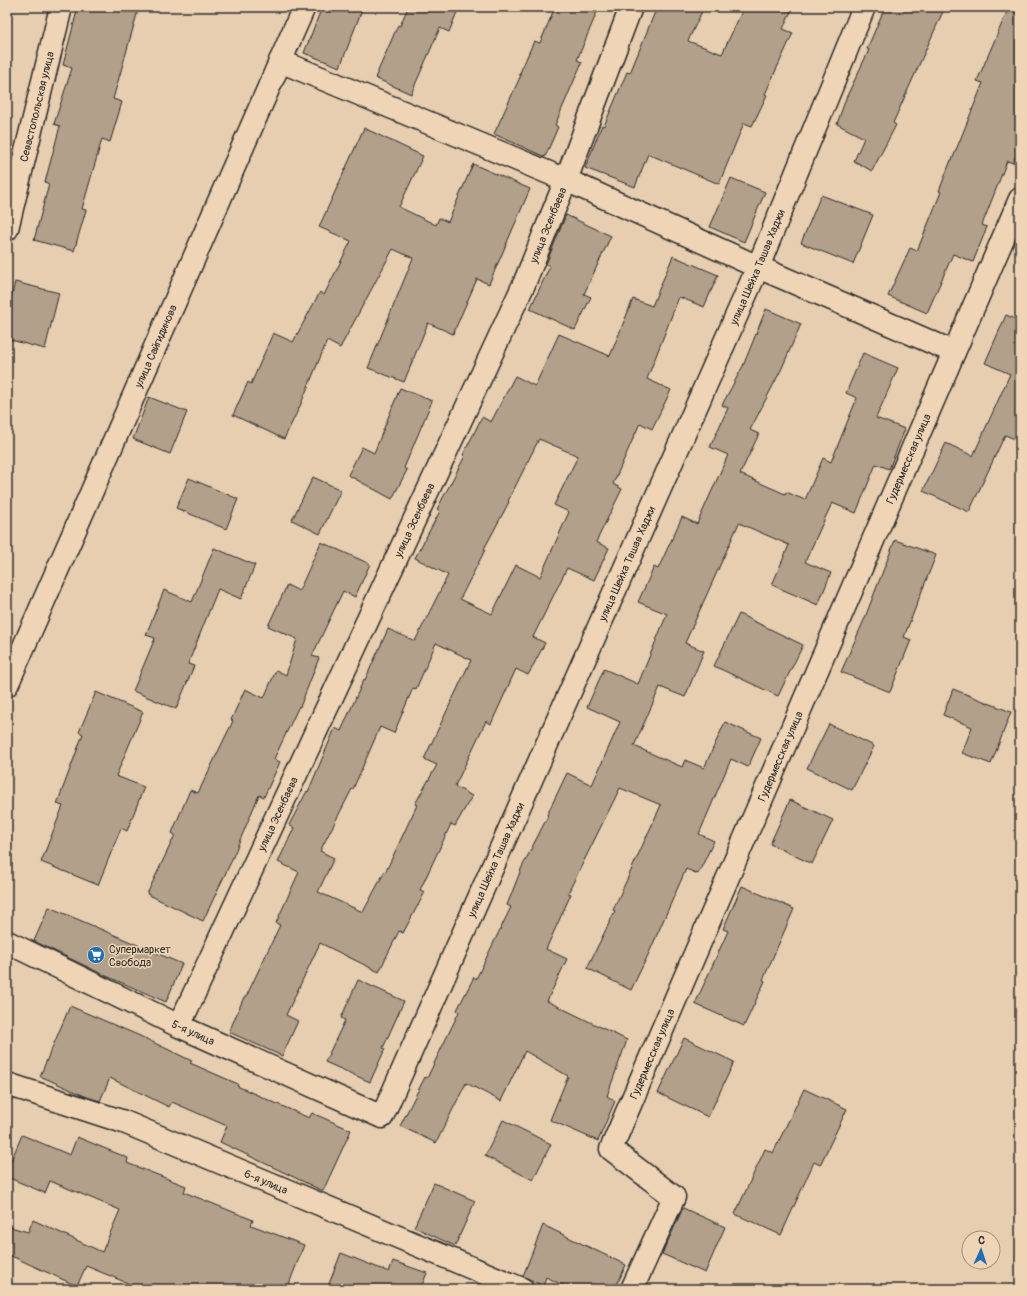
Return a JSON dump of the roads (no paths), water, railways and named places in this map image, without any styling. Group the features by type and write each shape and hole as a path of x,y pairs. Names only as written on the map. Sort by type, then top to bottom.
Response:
{"street":[{"name":"Севастопольская улица","path":"7,229 61,7"},
{"name":"улица Сайгидинова","path":"7,685 304,7"},
{"name":"улица Эсенбаева","path":"179,1026 524,284 566,180 631,7"},
{"name":"улица Шейха Ташав Хаджи","path":"382,1117 758,267 864,7"},
{"path":"280,61 566,180 758,267 954,352"},
{"name":"Гудермесская улица","path":"632,1289 674,1197 611,1149 1020,199"},
{"name":"5-я улица","path":"7,942 179,1026 382,1117"},
{"name":"6-я улица","path":"7,1084 124,1122 522,1289"}],"place":[{"name":"Супермаркет Свобода","path":"96,955"}]}
